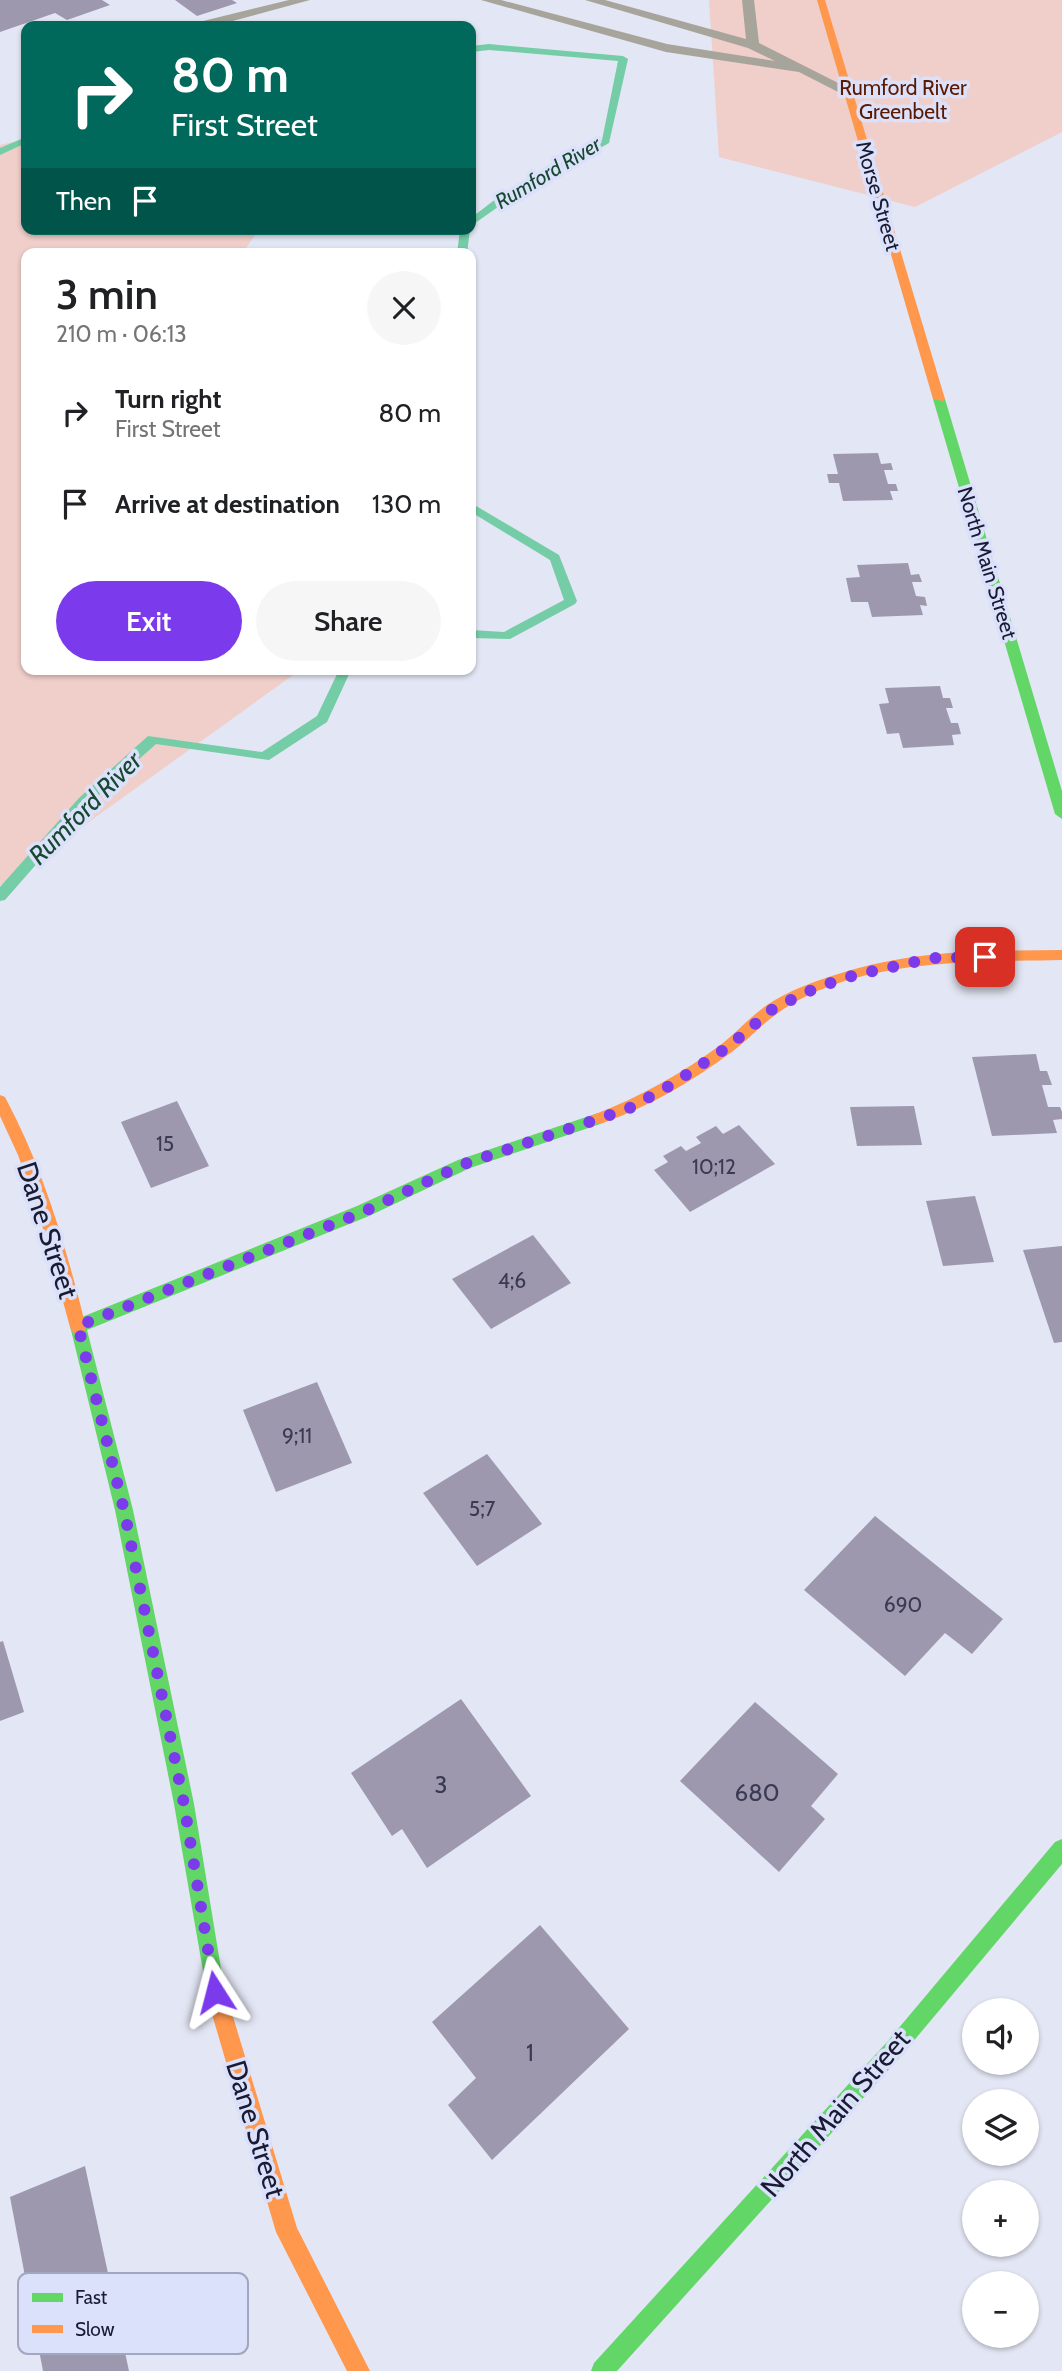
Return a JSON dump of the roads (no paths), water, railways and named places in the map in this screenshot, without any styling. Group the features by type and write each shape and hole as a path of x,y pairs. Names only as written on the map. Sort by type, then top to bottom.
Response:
{"street":[{"name":"Morse Street","path":"821,0 911,312"},
{"name":"North Main Street","path":"911,312 1062,814"},
{"path":"78,1326 363,1212 464,1164 628,1109 671,1085 728,1047 774,1008 818,987 855,975 933,958 1062,955"},
{"name":"Dane Street","path":"0,1101 15,1128 58,1248 127,1524 184,1804 215,1992 287,2232 359,2371"},
{"name":"North Main Street","path":"602,2371 777,2180 997,1930 1062,1849"}],"lane":[{"path":"220,21 304,0"},
{"path":"487,0 666,48 802,69"},
{"path":"591,0 753,45 847,91"},
{"path":"748,0 753,45"}],"waterway":[{"name":"Rumford River","path":"476,48 489,47 623,59 606,141 501,200 476,219"},
{"name":"Rumford River","path":"0,152 21,142"},
{"name":"Rumford River","path":"463,248 464,235"},
{"name":"Rumford River","path":"476,510 555,558 571,601 506,636 476,634"},
{"name":"Rumford River","path":"0,896 84,801 153,739 264,757 322,719 343,675"}],"park label":[{"name":"Rumford River Greenbelt","path":"903,100"}]}
